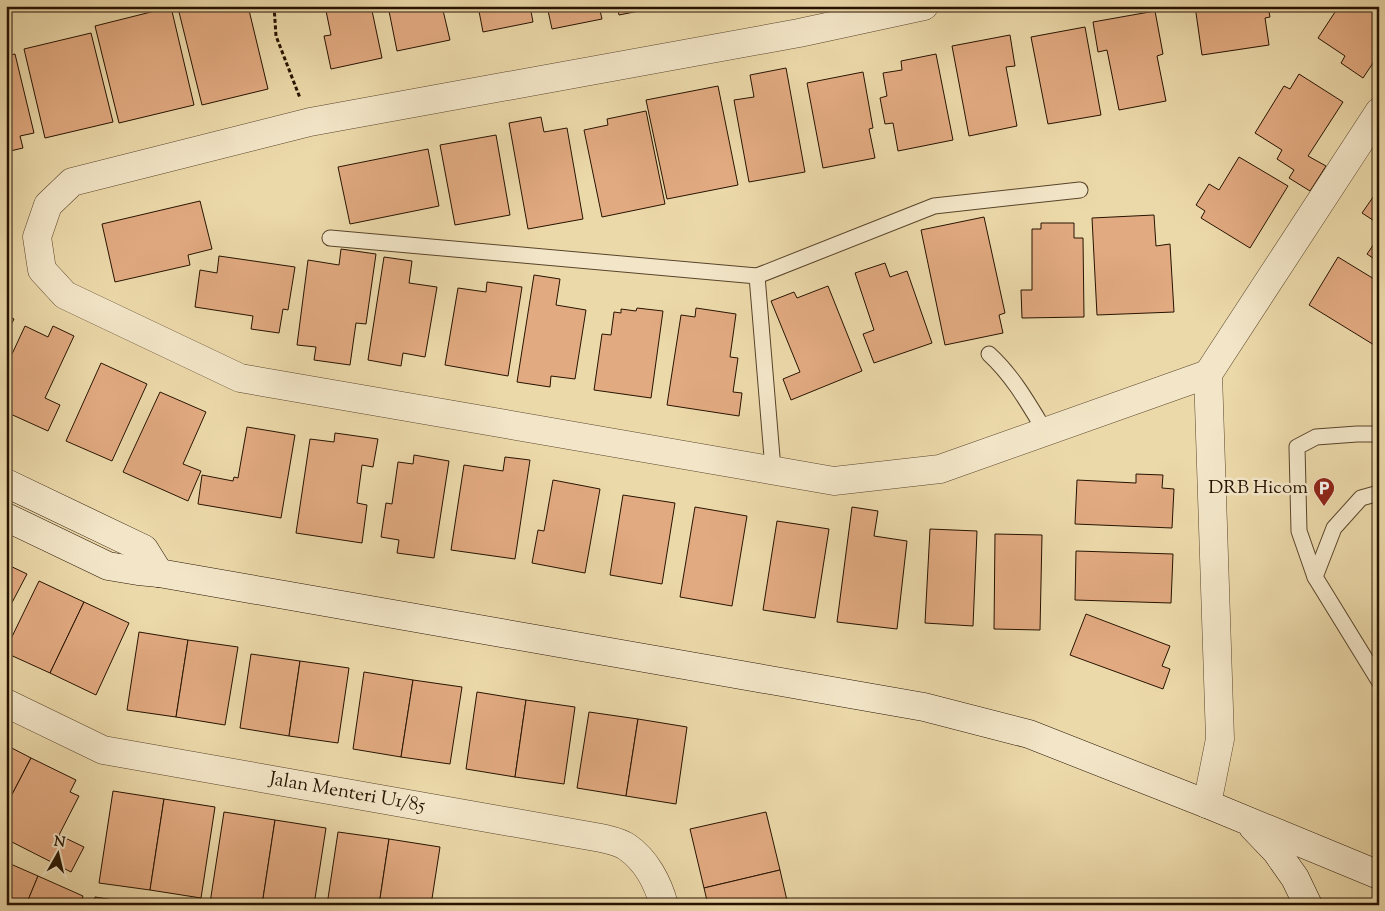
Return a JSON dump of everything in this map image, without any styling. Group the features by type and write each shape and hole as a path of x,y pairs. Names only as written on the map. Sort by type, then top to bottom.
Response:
{"street":[{"path":"924,6 799,33 310,122 72,182 48,205 37,237 42,270 65,295 240,378 834,481 940,469 1208,374"},
{"path":"1207,804 1220,739 1208,374 1379,112"},
{"path":"6,483 144,549 158,573"},
{"path":"6,517 108,566 158,573 924,706 1029,734 1207,804 1379,875"},
{"name":"Jalan Menteri U1/85","path":"6,703 103,750 601,838 626,846 642,860 659,889 664,905"},
{"path":"1249,822 1276,852 1295,878 1308,905"}],"lane":[{"path":"330,238 757,276 934,206 1080,190"},
{"path":"757,276 773,469"},
{"path":"989,354 1003,366 1020,389 1045,431"},
{"path":"1379,434 1316,437 1297,447 1299,531 1315,576 1379,681"},
{"path":"1315,576 1334,528 1361,498 1379,493"}],"path":[{"path":"274,6 276,36 310,122"}],"building":[{"path":"205,6 248,6 268,89 202,105 179,12"},
{"path":"325,6 371,6 382,58 331,69 324,36 331,35"},
{"path":"388,6 442,6 450,40 397,51"},
{"path":"478,6 530,6 533,22 483,32"},
{"path":"547,6 599,6 602,19 552,29"},
{"path":"617,6 664,6 619,15"},
{"path":"1195,6 1268,6 1270,17 1265,18 1269,45 1202,55"},
{"path":"1339,6 1379,6 1379,54 1363,78 1341,63 1345,56 1318,38"},
{"path":"171,7 194,105 119,123 95,26"},
{"path":"1155,11 1163,54 1157,56 1166,101 1119,110 1107,50 1098,52 1093,22"},
{"path":"1085,27 1101,115 1048,124 1031,37"},
{"path":"91,33 113,122 45,138 24,49"},
{"path":"1010,35 1015,66 1006,67 1017,126 969,136 952,46"},
{"path":"15,54 34,133 20,136 23,148 6,152 6,56"},
{"path":"936,54 953,140 898,151 893,123 885,124 880,98 887,96 883,73 902,70 901,61"},
{"path":"786,68 805,172 749,182 734,100 754,97 750,75"},
{"path":"863,72 873,128 869,129 875,158 823,168 807,83"},
{"path":"1299,74 1343,102 1308,156 1326,166 1310,191 1289,178 1294,170 1277,159 1282,150 1255,133 1284,86 1290,89"},
{"path":"718,86 738,185 667,199 646,100"},
{"path":"646,111 665,204 602,217 584,130 608,125 607,119"},
{"path":"541,117 544,132 567,128 583,219 528,229 509,123"},
{"path":"496,135 510,215 455,225 440,145"},
{"path":"428,149 439,206 350,224 338,167"},
{"path":"1239,157 1288,186 1250,248 1201,218 1205,211 1196,205 1209,184 1219,190"},
{"path":"1379,190 1379,224 1362,213"},
{"path":"200,201 212,249 188,255 190,265 115,282 102,224"},
{"path":"1154,215 1156,246 1170,244 1174,312 1097,315 1092,218"},
{"path":"984,217 1005,313 999,315 1003,333 945,345 921,230"},
{"path":"1041,223 1074,223 1074,238 1083,238 1084,317 1022,318 1021,290 1032,290 1032,229 1041,229"},
{"path":"1379,237 1379,262 1367,254"},
{"path":"341,249 376,254 366,324 356,323 350,365 314,360 316,347 297,345 308,260 339,265"},
{"path":"219,256 295,267 288,310 283,309 279,333 251,329 253,316 195,307 200,270 217,273"},
{"path":"384,257 412,261 409,283 437,287 425,357 403,353 401,366 368,360"},
{"path":"1338,257 1379,282 1379,348 1309,305"},
{"path":"885,263 890,277 907,271 932,343 874,363 863,334 874,330 855,273"},
{"path":"534,275 560,279 556,305 586,310 575,379 551,376 550,387 517,382"},
{"path":"487,282 522,287 508,376 445,365 458,288 486,292"},
{"path":"828,286 862,371 791,400 783,379 800,372 771,301 794,292 797,298"},
{"path":"637,308 663,311 651,398 594,390 602,334 611,335 614,312 621,313 621,309 636,311"},
{"path":"696,308 736,314 730,357 738,358 733,392 742,393 739,416 667,405 681,315 695,317"},
{"path":"6,315 14,319 6,335"},
{"path":"25,326 48,337 53,326 74,336 45,398 60,405 48,431 6,412 6,367"},
{"path":"101,363 147,384 112,461 66,441"},
{"path":"160,392 206,412 183,464 201,471 188,501 123,472"},
{"path":"247,427 295,435 281,518 198,504 202,475 233,481 234,477 238,478"},
{"path":"335,433 378,439 373,467 362,465 357,503 367,505 362,543 296,533 310,439 334,442"},
{"path":"414,455 449,461 434,558 397,553 399,540 381,537 386,503 392,504 398,462 413,464"},
{"path":"505,457 530,460 515,559 451,550 464,465 503,471"},
{"path":"1136,474 1163,475 1162,488 1174,489 1172,528 1075,524 1077,480 1136,483"},
{"path":"553,480 600,489 585,573 532,563 538,530 544,531"},
{"path":"623,495 675,503 662,584 610,575"},
{"path":"695,507 747,516 732,606 680,597"},
{"path":"852,507 878,511 874,536 907,541 897,629 837,622"},
{"path":"777,521 829,529 815,618 763,610"},
{"path":"930,529 977,531 973,626 925,623"},
{"path":"995,534 1042,535 1040,630 994,629"},
{"path":"1076,551 1173,554 1171,603 1075,600"},
{"path":"6,564 27,574 6,614"},
{"path":"39,581 84,602 50,673 6,653 6,649"},
{"path":"84,602 129,623 96,695 50,673"},
{"path":"1086,614 1170,646 1162,666 1170,669 1163,689 1070,655"},
{"path":"139,632 188,640 176,717 127,710"},
{"path":"188,640 238,647 225,725 176,717"},
{"path":"251,654 300,661 289,736 240,728"},
{"path":"300,661 349,668 338,743 289,736"},
{"path":"364,672 413,680 401,757 353,749"},
{"path":"413,680 462,687 450,764 401,757"},
{"path":"477,692 526,700 515,777 466,769"},
{"path":"526,700 575,707 564,784 515,777"},
{"path":"589,712 638,719 626,796 577,788"},
{"path":"638,719 687,727 676,804 626,796"},
{"path":"6,745 31,758 6,806"},
{"path":"31,758 76,780 70,792 79,796 59,835 84,847 71,872 6,839 6,806"},
{"path":"113,791 164,799 150,890 99,883"},
{"path":"164,799 215,807 201,898 150,890"},
{"path":"224,812 275,820 262,905 222,905 210,903"},
{"path":"766,812 780,870 704,888 690,829"},
{"path":"275,820 326,828 314,905 262,905"},
{"path":"338,832 389,839 379,905 327,905"},
{"path":"389,839 440,847 431,905 379,905"},
{"path":"6,862 38,876 26,905 6,905"},
{"path":"780,870 788,905 708,905 704,888"},
{"path":"38,876 83,896 80,905 26,905"},
{"path":"95,897 146,905 94,905"}],"place":[{"name":"DRB Hicom","path":"1324,507"}]}
